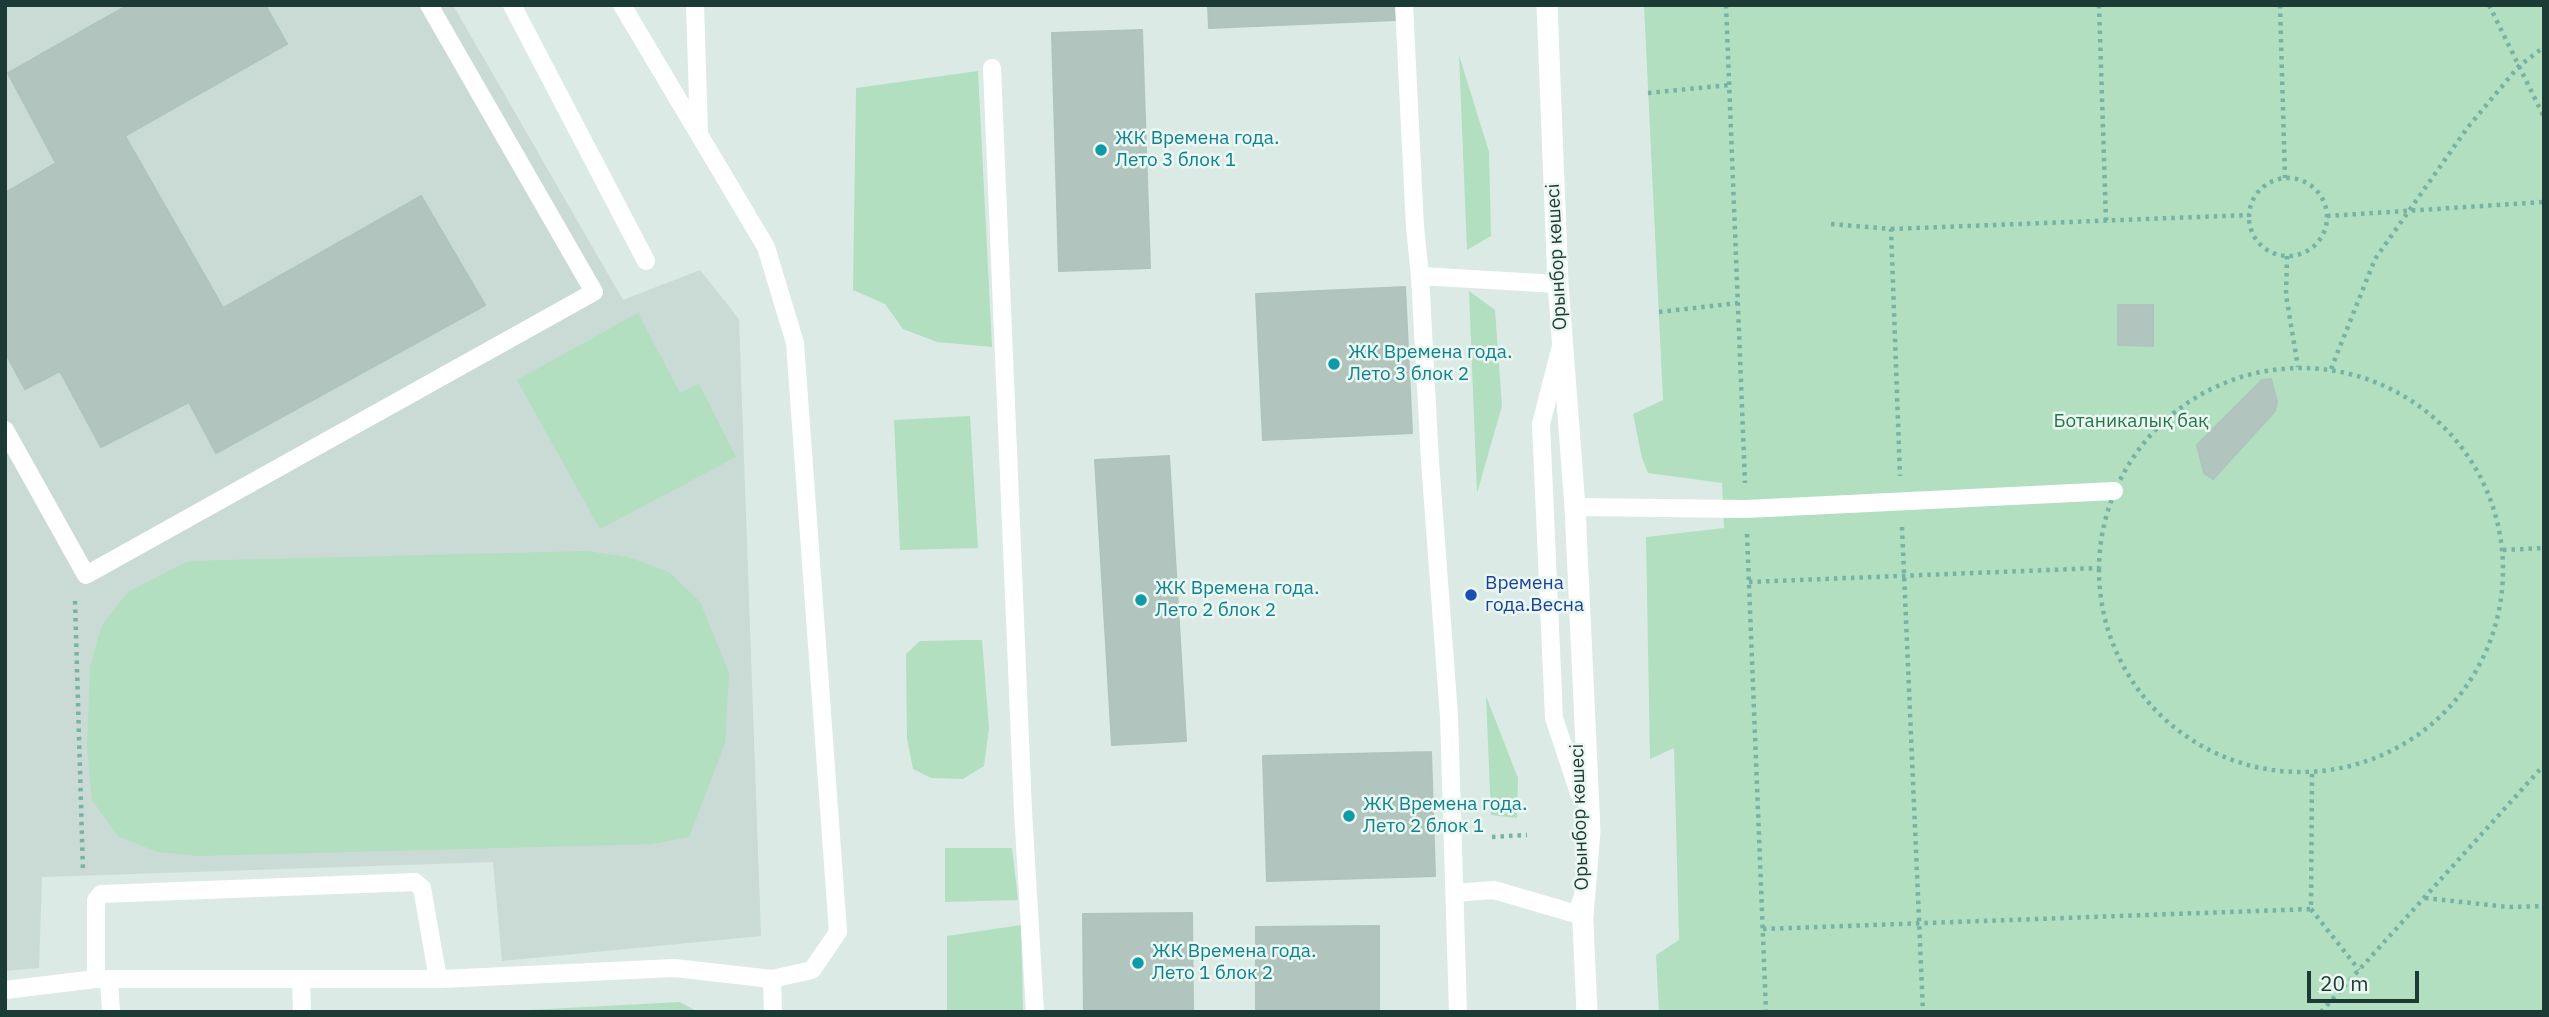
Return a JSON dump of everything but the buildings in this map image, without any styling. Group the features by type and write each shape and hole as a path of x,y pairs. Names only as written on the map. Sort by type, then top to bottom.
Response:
{"street":[{"name":"Орынбор көшесі","path":"1548,5 1558,284 1575,508 1590,831 1583,916"},
{"name":"Орынбор көшесі","path":"1575,508 1579,793 1587,1012"}],"lane":[{"path":"5,429 86,575 594,292 429,5"},
{"path":"512,5 646,261"},
{"path":"5,990 103,980 438,979 674,968 772,979 812,971 838,932 795,343 766,247 622,5"},
{"path":"695,5 700,135"},
{"path":"1404,5 1415,227 1449,716 1458,1012"},
{"path":"992,68 1022,797 1035,1012"},
{"path":"1420,276 1558,284"},
{"path":"1562,344 1541,424 1554,718 1579,793"},
{"path":"1575,508 1746,509 2114,491"},
{"path":"111,1012 103,980 96,900 101,894 415,882 422,888 438,979"},
{"path":"1454,893 1494,890 1583,916"},
{"path":"301,979 302,1012"},
{"path":"772,979 773,1012"}],"path":[{"path":"2099,5 2106,221"},
{"path":"2280,5 2285,178"},
{"path":"2489,5 2544,117"},
{"path":"2331,369 2375,259 2468,127 2519,66 2544,47"},
{"path":"1648,93 1729,85"},
{"path":"2285,178 2298,179 2318,192 2327,216 2320,240 2300,254 2287,256 2274,254 2262,247 2254,237 2249,215 2254,198 2262,187 2273,180 2285,178"},
{"path":"2327,216 2544,202"},
{"path":"1831,225 1891,229 2249,215"},
{"path":"1891,229 1923,1012"},
{"path":"2287,256 2286,295 2298,367"},
{"path":"1659,312 1738,303"},
{"path":"2298,367 2331,369 2364,377 2423,407 2448,430 2469,456 2485,485 2497,517 2503,550 2503,583 2498,617 2473,678 2453,705 2429,728 2401,747 2370,761 2338,769 2312,772 2271,771 2239,763 2207,750 2154,710 2134,684 2117,654 2106,623 2099,590 2104,523 2114,491 2130,461 2150,435 2174,412 2202,393 2264,370 2298,367"},
{"path":"2503,550 2544,548"},
{"path":"1749,582 2099,568"},
{"path":"83,875 75,600 86,575"},
{"path":"2321,1012 2544,765"},
{"path":"2312,772 2311,909 2359,970"},
{"path":"1492,837 1527,835"},
{"path":"2424,898 2508,907 2544,906"},
{"path":"1763,929 2311,909"}],"shaded area":[{"path":"5,5 453,5 623,300 700,270 739,319 761,936 502,961 493,862 42,877 39,968 5,971"}],"green space":[{"name":"Ботаникалық бақ","path":"1644,5 2544,5 2544,1012 1659,1012 1656,955 1679,940 1674,748 1650,759 1646,537 1724,528 1722,483 1648,473 1642,458 1633,414 1663,400"},
{"path":"1459,55 1489,152 1491,236 1467,250"},
{"path":"978,71 992,347 937,342 903,329 885,304 853,290 856,88"},
{"path":"1469,291 1495,310 1502,406 1477,493"},
{"path":"638,313 680,393 699,384 736,457 600,529 517,380"},
{"path":"970,416 978,548 900,550 894,420"},
{"path":"587,551 628,557 669,572 700,602 729,673 725,743 689,837 652,844 198,856 158,852 118,836 92,800 87,748 90,667 102,625 128,592 188,561"},
{"path":"982,640 989,728 984,766 963,779 931,778 913,769 907,739 906,654 920,641"},
{"path":"1486,696 1518,778 1517,818 1491,815"},
{"path":"945,848 1012,848 1018,900 945,902"},
{"path":"1021,925 1023,1012 947,1012 947,936"},
{"path":"680,1002 698,1012 491,1012"}],"place":[{"name":"ЖК Времена года. Лето 3 блок 1","path":"1101,150"},
{"name":"ЖК Времена года. Лето 3 блок 2","path":"1334,364"},
{"name":"Времена года.Весна","path":"1471,595"},
{"name":"ЖК Времена года. Лето 2 блок 2","path":"1141,600"},
{"name":"ЖК Времена года. Лето 2 блок 1","path":"1349,816"},
{"name":"ЖК Времена года. Лето 1 блок 2","path":"1138,963"}]}
